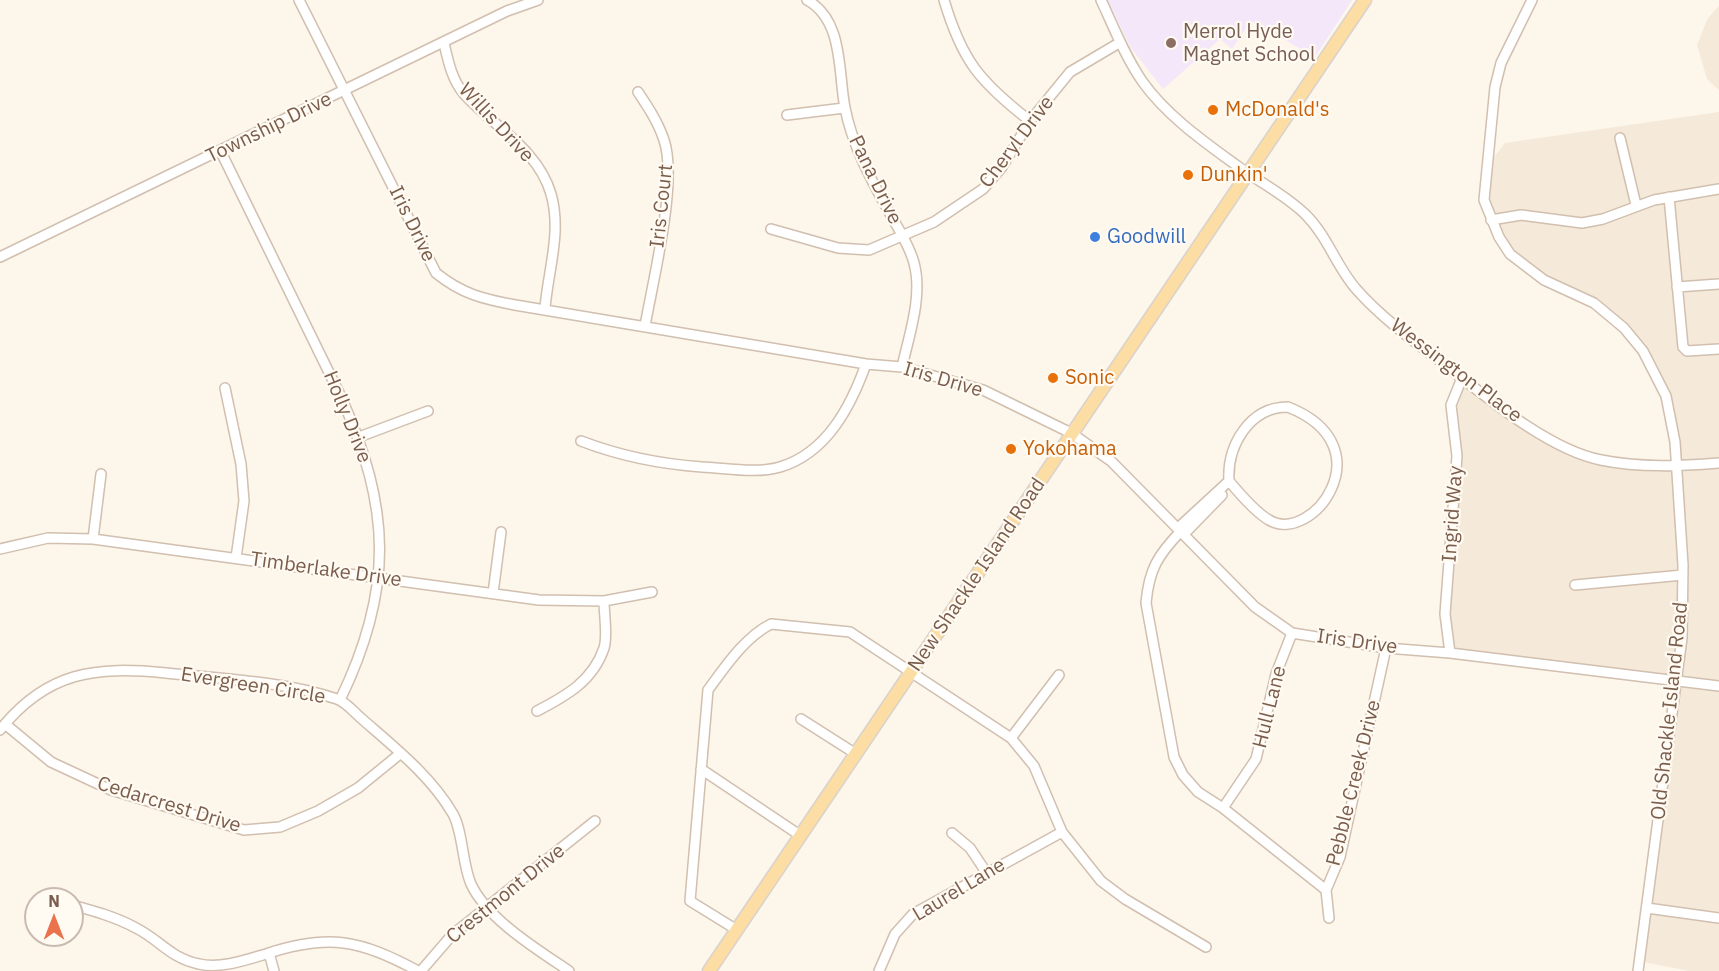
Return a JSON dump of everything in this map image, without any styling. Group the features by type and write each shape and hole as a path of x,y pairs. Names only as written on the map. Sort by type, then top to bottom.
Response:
{"main road":[{"name":"New Shackle Island Road","path":"709,971 1365,0"}],"street":[{"name":"Iris Drive","path":"299,0 436,273 456,289 488,300 866,364 902,367 983,390 1071,433 1111,461 1255,607 1292,633 1386,648 1450,653 1719,686"},
{"name":"Township Drive","path":"0,257 444,44 507,11 538,0"},
{"name":"Pana Drive","path":"807,0 824,16 833,33 840,60 844,108 863,163 903,236 915,264 917,295 902,367"},
{"path":"944,0 964,55 978,75 994,93 1030,121"},
{"path":"1101,0 1119,43 1142,81 1180,122 1248,173"},
{"name":"Old Shackle Island Road","path":"1532,0 1502,63 1494,102 1484,200 1504,245 1523,266 1544,280 1594,303 1624,328 1643,351 1666,396 1677,466 1683,575 1678,680 1638,971"},
{"name":"Cheryl Drive","path":"771,229 838,248 869,250 934,222 983,189 1002,167 1030,121 1070,72 1119,43"},
{"name":"Willis Drive","path":"444,44 452,72 463,93 514,138 535,164 551,193 556,226 545,308"},
{"name":"Iris Court","path":"638,92 653,114 664,141 669,168 645,326"},
{"path":"787,115 844,108"},
{"path":"1620,138 1636,205"},
{"name":"Holly Drive","path":"221,152 279,273 311,331 359,437 372,480 379,519 381,547 379,578 357,666 340,700"},
{"name":"Wessington Place","path":"1248,173 1306,215 1322,234 1344,274 1377,312 1462,378 1540,434 1568,449 1600,460 1677,466 1719,463"},
{"path":"1491,220 1521,215 1582,223 1603,219 1636,205 1719,189"},
{"path":"1669,197 1683,347 1687,351 1719,350"},
{"path":"1677,287 1719,284"},
{"path":"581,441 610,452 651,461 741,470 780,467 809,452 839,423 856,394 866,364"},
{"name":"Ingrid Way","path":"1450,653 1444,614 1457,456 1450,405 1462,378"},
{"path":"225,388 241,464 244,501 236,558"},
{"path":"1231,483 1269,520 1279,523 1299,521 1312,516 1332,487 1338,471 1336,450 1327,434 1297,410 1288,407 1270,408 1253,420 1231,452 1231,483 1159,554 1148,580 1146,603 1174,757 1183,775 1197,792 1223,808 1326,890"},
{"path":"359,437 428,411"},
{"path":"93,539 101,474"},
{"path":"493,593 501,532"},
{"name":"Timberlake Drive","path":"0,549 48,538 93,539 539,600 604,601 652,592"},
{"path":"1575,585 1683,575"},
{"path":"537,711 566,697 588,678 605,647 604,601"},
{"path":"737,930 690,901 708,690 723,669 761,629 771,624 850,632 1011,738 1034,766 1062,832 1101,881 1125,899 1206,947"},
{"name":"Hull Lane","path":"1223,808 1256,759 1276,674 1292,633"},
{"name":"Pebble Creek Drive","path":"1329,918 1326,890 1340,857 1386,648"},
{"name":"Evergreen Circle","path":"2,727 19,707 58,683 86,673 123,669 288,688 340,700 401,753 433,786 454,816 471,884 485,907 535,948 569,971"},
{"path":"1011,738 1059,675"},
{"path":"801,719 856,754"},
{"name":"Cedarcrest Drive","path":"2,727 51,762 111,790 244,830 280,827 318,811 358,788 401,753"},
{"path":"700,769 801,836"},
{"name":"Crestmont Drive","path":"420,971 452,935 595,821"},
{"name":"Laurel Lane","path":"879,971 894,934 913,914 1062,832"},
{"path":"952,833 970,848 986,872"},
{"path":"1647,908 1719,918"},
{"path":"84,909 139,929 179,958 201,965 225,964 315,941 340,940 395,958 420,971"},
{"path":"269,953 274,971"}],"shaded area":[{"name":"Merrol Hyde Magnet School","path":"1107,0 1352,0 1315,57 1251,21 1232,49 1220,39 1163,89 1131,48"},
{"path":"1719,6 1719,90 1707,79 1697,45 1708,18"},
{"path":"1719,112 1719,971 1689,971 1639,961 1678,680 1450,653 1446,637 1457,456 1451,405 1462,378 1540,433 1600,460 1677,466 1675,442 1656,372 1610,315 1523,266 1491,220 1487,166 1505,143"}],"place":[{"name":"Merrol Hyde Magnet School","path":"1171,43"},
{"name":"McDonald's","path":"1213,110"},
{"name":"Dunkin'","path":"1188,175"},
{"name":"Goodwill","path":"1095,237"},
{"name":"Sonic","path":"1053,378"},
{"name":"Yokohama","path":"1011,449"}]}
